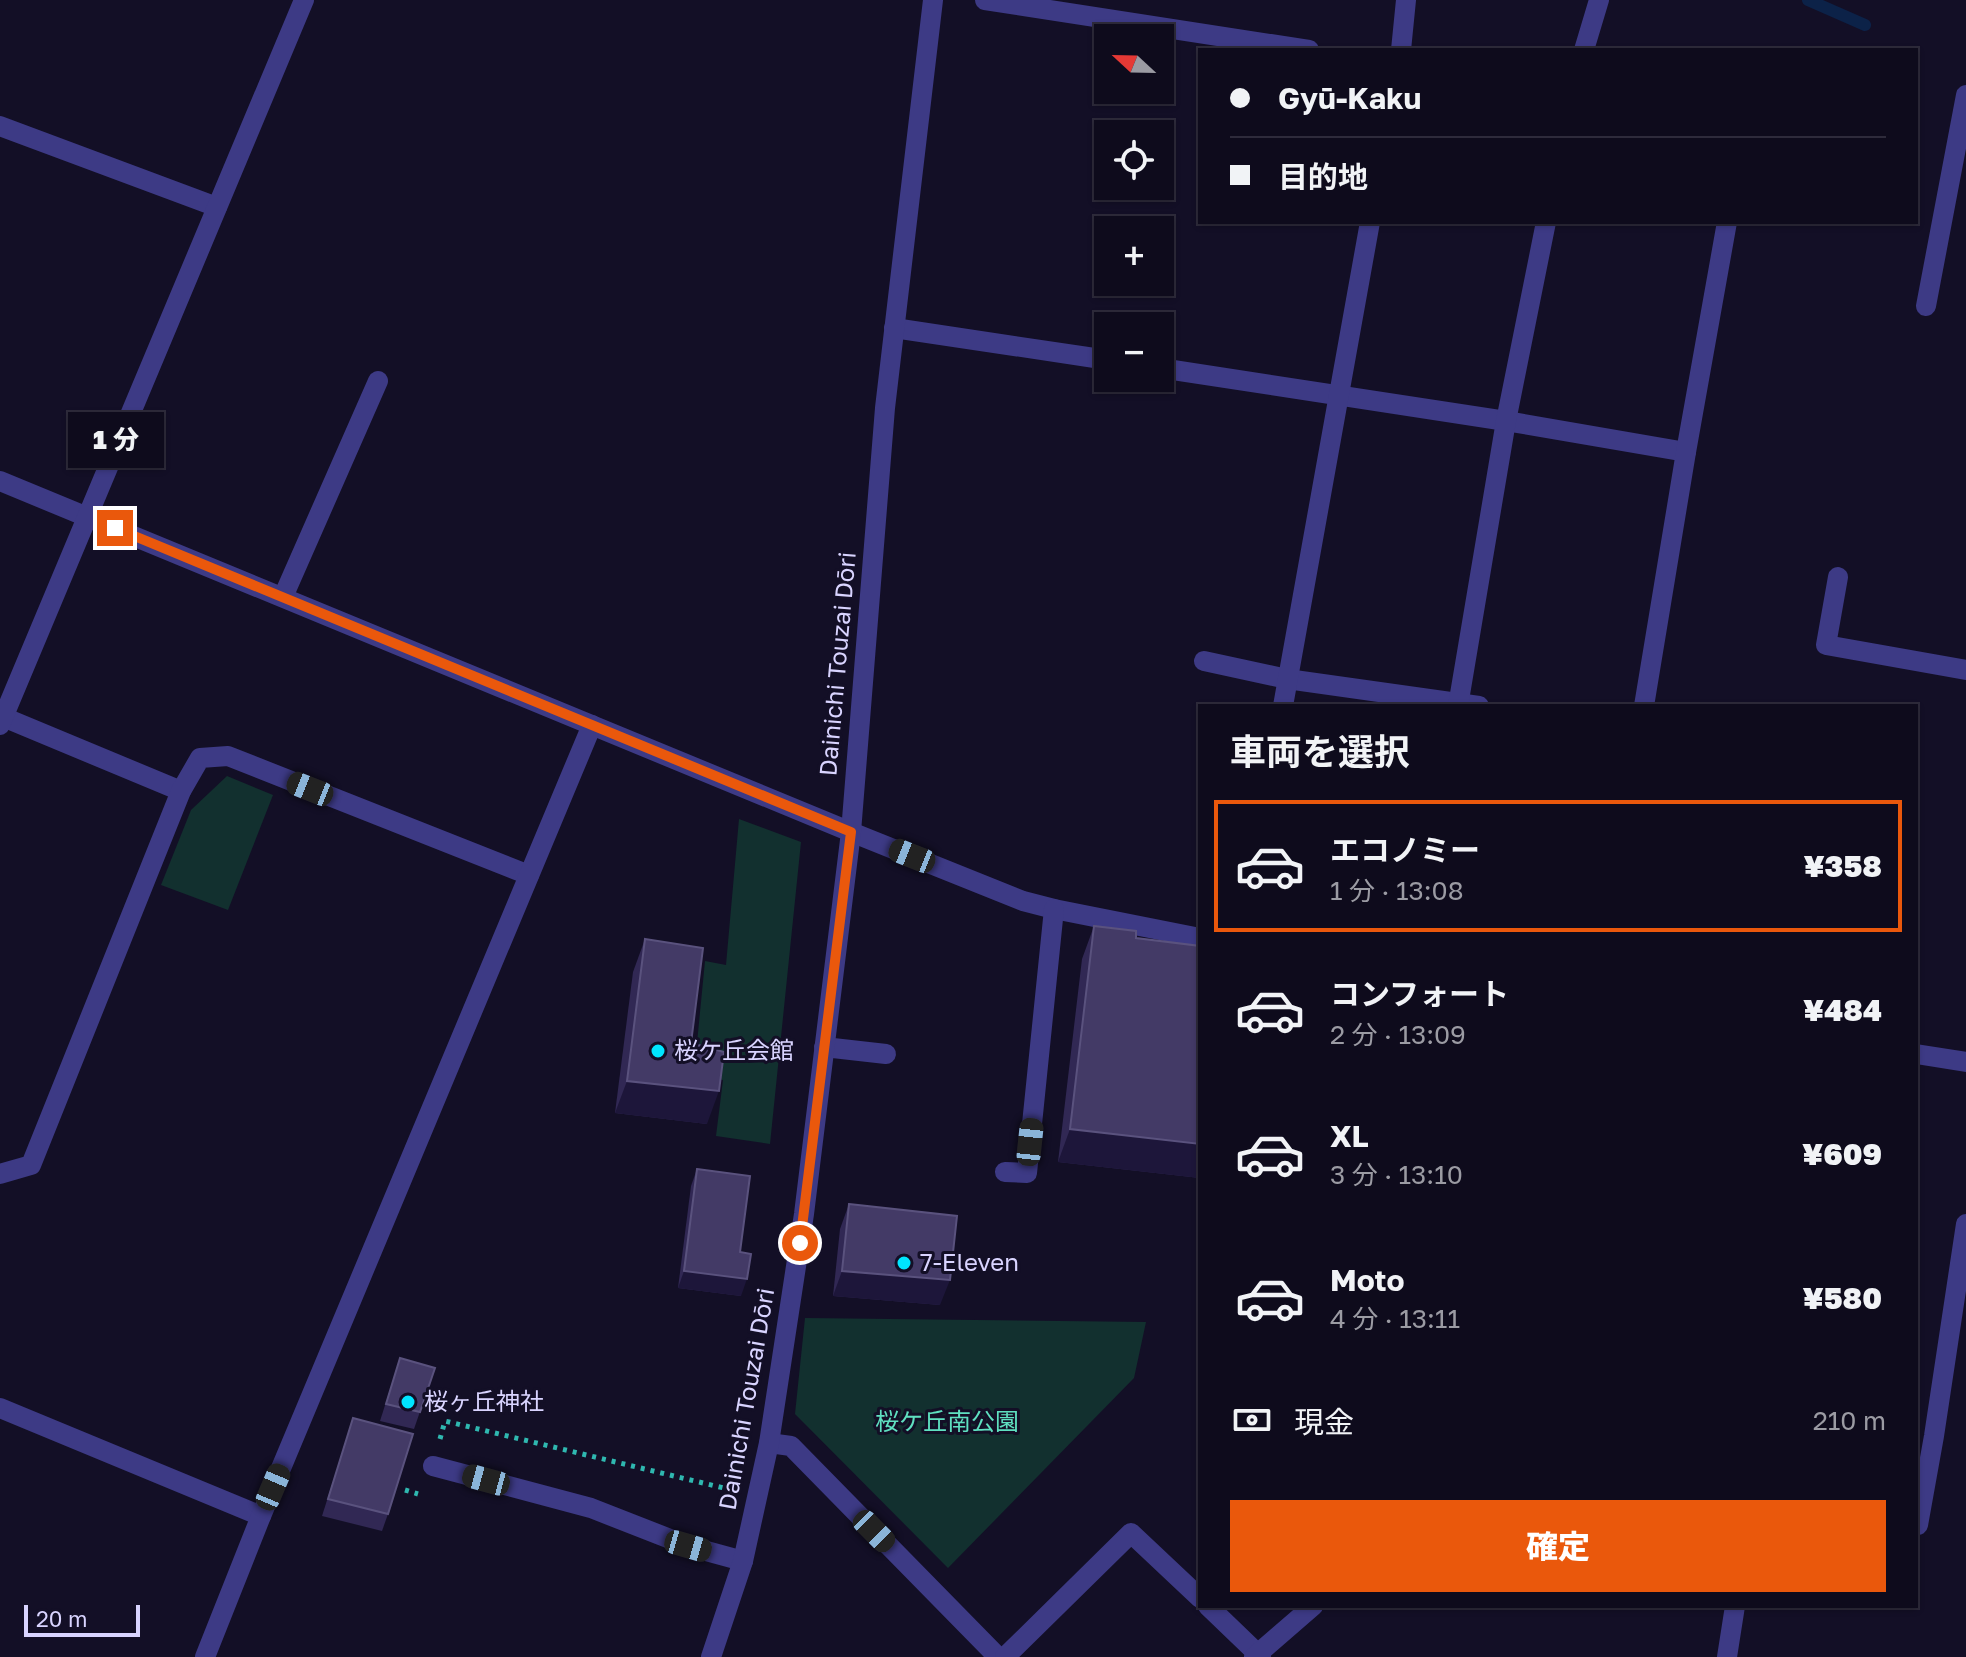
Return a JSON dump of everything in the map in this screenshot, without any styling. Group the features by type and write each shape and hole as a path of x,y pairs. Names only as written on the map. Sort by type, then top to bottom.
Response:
{"street":[{"path":"181,791 2,721 304,0"},
{"name":"Dainichi Touzai Dōri","path":"711,1657 743,1561 769,1443 804,1214 851,832 885,408 933,0"},
{"path":"985,0 1296,48"},
{"path":"1401,48 1406,0"},
{"path":"1585,48 1599,0"},
{"path":"1926,306 1966,95"},
{"path":"0,126 217,207"},
{"path":"1283,704 1370,224"},
{"path":"1465,704 1506,421 1546,224"},
{"path":"1644,704 1727,224"},
{"path":"894,328 1094,358"},
{"path":"1174,370 1686,452"},
{"path":"283,597 378,381"},
{"path":"0,481 1023,901 1198,938"},
{"path":"1838,577 1826,645 1966,670"},
{"path":"1204,661 1287,679 1458,704"},
{"path":"205,1657 592,725"},
{"path":"0,1174 31,1165 181,791 200,758 228,756 529,875"},
{"path":"1005,1172 1027,1173 1054,909"},
{"path":"824,1047 886,1054"},
{"path":"1918,1054 1966,1062"},
{"path":"1918,1525 1925,1435 1966,1224"},
{"path":"0,1408 261,1516"},
{"path":"769,1443 791,1446 998,1657"},
{"path":"433,1466 591,1508 688,1546 743,1561"},
{"path":"1005,1657 1131,1533 1198,1596"},
{"path":"1210,1608 1258,1656 1311,1608"},
{"path":"1727,1657 1735,1608"}],"path":[{"path":"405,1490 424,1496 445,1421 757,1496"}],"green space":[{"path":"227,776 273,795 228,910 161,885 191,810"},
{"path":"739,819 801,842 770,1144 716,1136 723,1080 694,1074 705,961 726,965"},
{"name":"桜ケ丘南公園","path":"805,1318 1146,1322 1134,1378 948,1568 795,1414"}],"building":[{"path":"1094,926 1136,931 1136,938 1198,946 1198,1144 1070,1129"},
{"path":"645,939 703,948 691,1043 724,1052 719,1091 627,1081"},
{"path":"697,1169 750,1176 740,1252 751,1254 747,1279 684,1271"},
{"path":"849,1204 957,1216 950,1280 842,1271"},
{"path":"400,1358 435,1368 420,1412 386,1404"},
{"path":"353,1418 413,1434 388,1514 328,1499"}],"waterway":[{"path":"1808,0 1865,25"}],"place":[{"name":"桜ケ丘会館","path":"658,1051"},
{"name":"7-Eleven","path":"904,1263"},
{"name":"桜ヶ丘神社","path":"408,1402"}],"route":[{"path":"115,528 851,832 800,1243"}]}
